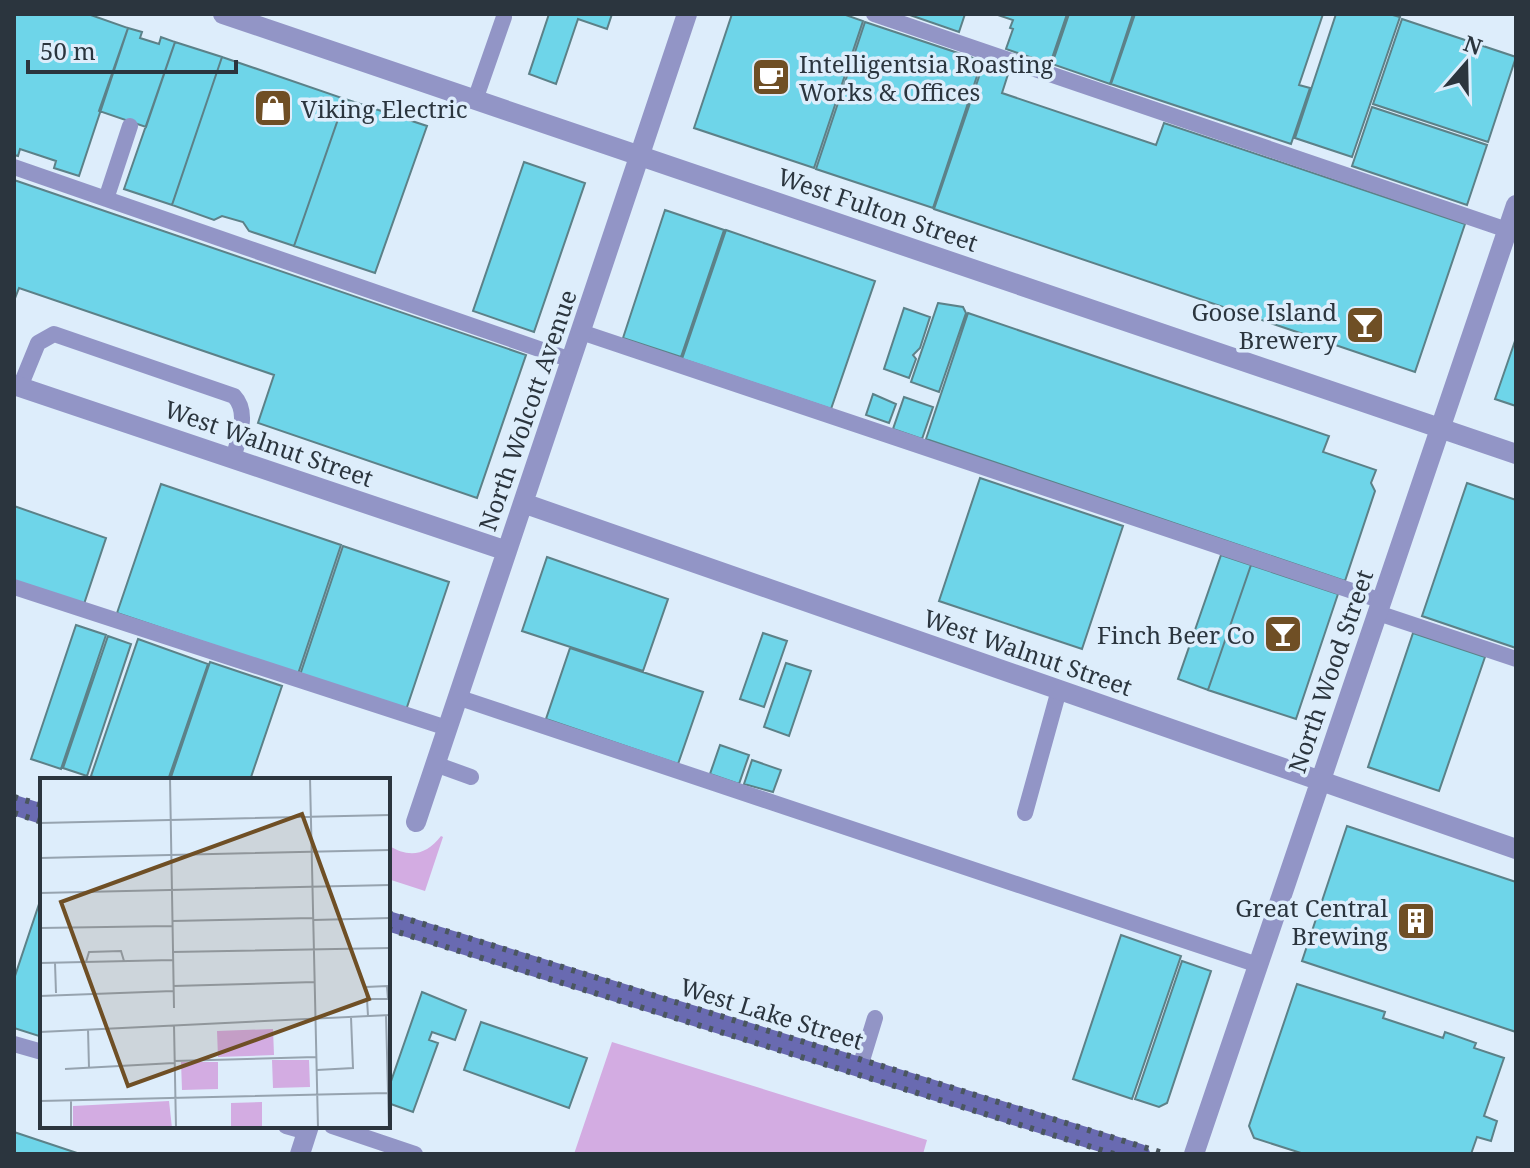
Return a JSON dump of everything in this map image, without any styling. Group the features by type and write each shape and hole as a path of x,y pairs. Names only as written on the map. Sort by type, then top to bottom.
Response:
{"main road":[{"path":"14,805 40,813"},
{"name":"West Lake Street","path":"390,922 1140,1154"}],"street":[{"name":"West Fulton Street","path":"223,14 1516,454"},
{"name":"North Wolcott Avenue","path":"416,822 687,14"},
{"name":"North Wood Street","path":"1194,1154 1440,428 1512,231 1516,205"},
{"name":"West Walnut Street","path":"17,386 507,551"},
{"name":"West Walnut Street","path":"523,503 1516,849"},
{"path":"300,1154 308,1129"}],"lane":[{"path":"874,14 1512,231"},
{"path":"475,100 504,17"},
{"path":"106,199 130,126"},
{"path":"14,167 571,360"},
{"path":"581,332 1380,607 1516,659"},
{"path":"17,386 38,343 54,334 234,396 240,403 243,417 233,459"},
{"path":"14,587 447,728"},
{"path":"1025,813 1059,690"},
{"path":"457,697 1258,965"},
{"path":"435,764 471,777"},
{"path":"860,1067 875,1018"},
{"path":"14,1044 40,1051"},
{"path":"338,1128 415,1154"}],"shaded area":[{"path":"443,837 425,891 390,880 390,846 416,853"},
{"path":"612,1042 927,1140 923,1154 574,1154"}],"building":[{"path":"14,14 88,14 128,28 79,176 54,168 56,161 20,149 18,156 14,155"},
{"path":"549,14 612,14 607,29 578,19 556,84 529,74"},
{"path":"732,14 843,14 863,21 814,168 694,128"},
{"path":"907,14 965,14 959,32"},
{"path":"995,14 1067,14 1050,64 1006,49 1013,20"},
{"path":"1069,14 1133,14 1110,84 1052,64"},
{"path":"1135,14 1323,14 1299,85 1310,88 1291,144 1111,84"},
{"path":"1336,14 1389,14 1400,17 1352,157 1295,138"},
{"path":"1402,19 1516,57 1488,142 1373,104"},
{"path":"865,22 982,61 933,208 816,169"},
{"path":"128,28 142,32 140,38 159,44 161,37 175,42 146,127 99,111"},
{"path":"175,42 222,57 172,205 124,189"},
{"path":"222,57 345,99 294,246 249,231 243,222 222,216 214,220 172,205"},
{"path":"984,62 1009,71 1002,93 1156,145 1164,123 1465,224 1415,372 934,209"},
{"path":"345,99 427,126 375,273 294,246"},
{"path":"1372,107 1487,145 1467,205 1352,166"},
{"path":"524,162 585,183 534,332 473,311"},
{"path":"14,180 526,355 477,498 258,423 274,375 19,288 14,301"},
{"path":"665,210 724,230 681,357 623,338"},
{"path":"726,230 875,281 831,409 682,359"},
{"path":"938,303 963,307 966,313 939,392 911,382"},
{"path":"904,308 930,317 920,348 913,355 916,359 909,378 884,369"},
{"path":"968,313 1329,436 1323,452 1376,470 1371,483 1375,491 1345,581 926,439"},
{"path":"1516,338 1516,406 1495,399"},
{"path":"873,394 896,404 889,423 866,415"},
{"path":"904,397 933,407 922,439 893,429"},
{"path":"980,478 1123,526 1082,649 939,601"},
{"path":"1467,483 1516,500 1516,648 1422,616"},
{"path":"161,484 341,545 298,674 117,613"},
{"path":"14,506 106,538 83,607 14,584"},
{"path":"343,546 449,582 406,710 300,675"},
{"path":"1221,555 1251,565 1208,690 1178,679"},
{"path":"547,557 668,599 643,671 522,631"},
{"path":"1251,565 1338,594 1296,719 1208,690"},
{"path":"76,625 106,635 61,769 31,759"},
{"path":"763,633 787,641 764,707 740,699"},
{"path":"1413,633 1485,657 1439,791 1368,767"},
{"path":"108,636 131,644 87,776 63,768"},
{"path":"138,639 208,664 169,778 91,776"},
{"path":"570,648 703,692 678,764 546,719"},
{"path":"210,662 282,686 251,778 171,778"},
{"path":"786,663 811,671 789,736 764,727"},
{"path":"720,745 749,755 739,784 710,774"},
{"path":"752,760 781,770 773,792 744,784"},
{"name":"Great Central Brewing","path":"1347,826 1516,882 1516,1032 1302,961"},
{"path":"40,901 40,1036 14,1028 14,979"},
{"path":"1121,935 1181,956 1132,1099 1073,1079"},
{"path":"1182,961 1211,971 1167,1103 1159,1107 1135,1099"},
{"path":"1297,984 1385,1012 1383,1018 1443,1038 1445,1032 1476,1043 1474,1048 1504,1058 1484,1116 1497,1121 1491,1141 1477,1137 1471,1154 1304,1154 1254,1138 1249,1126"},
{"path":"422,992 466,1010 455,1040 432,1032 429,1040 438,1043 413,1112 390,1104 390,1084"},
{"path":"481,1022 587,1058 569,1108 464,1070"},
{"path":"14,1132 80,1154 14,1154"}],"railway":[{"path":"14,797 40,804"},
{"path":"14,813 40,821"},
{"path":"390,914 1166,1154"},
{"path":"390,930 1114,1154"}],"place":[{"name":"Intelligentsia Roasting Works & Offices","path":"771,77"},
{"name":"Viking Electric","path":"273,108"},
{"name":"Goose Island Brewery","path":"1365,325"},
{"name":"Finch Beer Co","path":"1283,634"},
{"name":"Great Central Brewing","path":"1416,921"}]}
